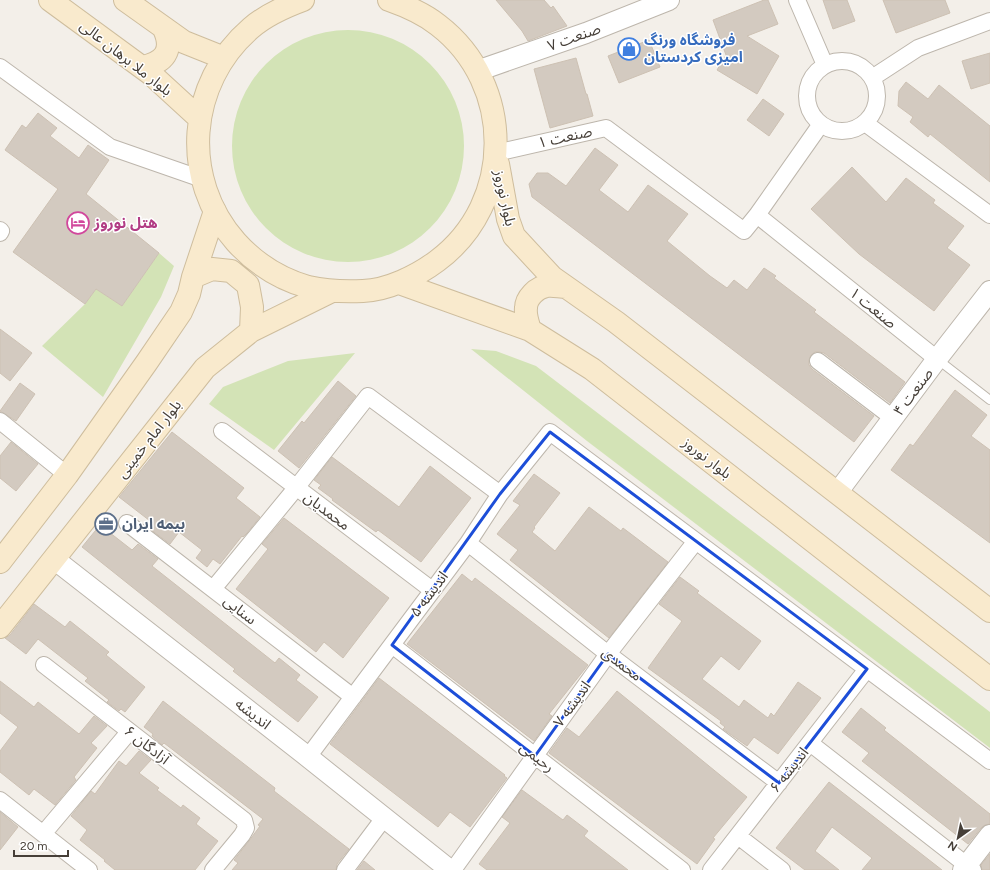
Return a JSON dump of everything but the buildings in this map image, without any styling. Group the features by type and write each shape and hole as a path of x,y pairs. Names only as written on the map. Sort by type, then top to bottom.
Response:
{"main road":[{"name":"بلوار ملا برهان عالی","path":"50,0 142,67 200,118"},
{"path":"125,0 184,42 224,58"},
{"path":"303,0 274,12 252,27 237,41 224,58 213,77 205,96 200,118 198,142 199,166 205,189 214,211 227,232 244,250 263,266 284,278 307,286 332,291 366,291 399,283 424,271 447,254 467,233 482,208 492,181 496,153 496,132 493,110 477,71 467,54 438,25 422,14 404,5 389,0"},
{"path":"142,67 152,65 160,61 165,54 168,46 168,39 164,29"},
{"name":"بلوار نوروز","path":"496,153 508,219 514,236 552,277 616,322 990,611"},
{"path":"0,562 67,475 148,362 181,312 189,294 214,211"},
{"path":"193,277 212,269 231,271 248,286 252,307 250,331"},
{"name":"بلوار نوروز","path":"399,283 530,330 592,369 990,679"},
{"path":"530,330 526,316 526,306 531,296 538,289 548,286 566,288"},
{"name":"بلوار امام خمینی","path":"0,627 204,368 250,331 332,291"}],"street":[{"name":"صنعت ۷","path":"477,71 586,33 644,4 669,0"},
{"path":"797,0 825,65"},
{"path":"872,78 918,48 990,21"},
{"path":"842,60 854,62 865,68 872,78 877,88 877,100 874,110 860,127 849,131 838,131 827,128 810,112 806,101 807,88 811,77 819,68 825,65 830,62 842,60"},
{"path":"0,67 110,147 202,179"},
{"path":"865,122 990,215"},
{"path":"757,215 821,124"},
{"name":"صنعت ۱","path":"496,153 606,128 744,232 757,215 937,359"},
{"name":"صنعت ۴","path":"837,493 990,291"},
{"path":"818,361 893,418"},
{"path":"214,589 368,396 500,494"},
{"path":"0,421 67,475"},
{"name":"محمدیان","path":"222,431 432,590"},
{"name":"اندیشه ۵","path":"308,757 468,543 500,494 550,432 696,541"},
{"name":"سنایی","path":"127,523 353,697"},
{"path":"696,541 990,761"},
{"name":"اندیشه ۷","path":"453,870 608,654 696,541"},
{"name":"محمدی","path":"468,543 608,654 779,783"},
{"name":"اندیشه","path":"54,559 450,870"},
{"name":"رحیمی","path":"392,645 682,870"},
{"name":"آزادگان ۶","path":"44,665 244,820 246,828 242,835 213,870"},
{"name":"اندیشه ۶","path":"711,870 867,669"},
{"path":"43,834 129,732"},
{"path":"810,743 968,868 990,835"},
{"path":"0,800 89,870"},
{"path":"345,870 384,818"},
{"path":"738,836 782,870"}],"lane":[{"name":"صنعت ۱","path":"937,359 990,400"}],"highlighted area":[{"path":"550,432 867,669 779,783 608,654 535,756 392,645 500,494"}],"green space":[{"path":"348,30 382,35 392,39 403,44 430,64 450,91 455,102 459,112 464,146 459,180 455,190 450,201 430,228 403,248 392,253 382,257 348,262 314,257 304,253 293,248 266,228 246,201 241,190 237,180 232,146 237,112 241,102 246,91 266,64 293,44 304,39 314,35"},
{"path":"159,253 174,266 161,297 103,397 42,346 85,304 96,289 122,306"},
{"path":"471,349 496,351 536,366 990,712 990,748 587,441"},
{"path":"355,353 274,450 209,404 223,387 288,361"}],"place":[{"name":"فروشگاه ورنگ امیزی کردستان","path":"629,49"},
{"name":"هتل نوروز","path":"78,223"},
{"name":"بیمه ایران","path":"106,524"}]}
